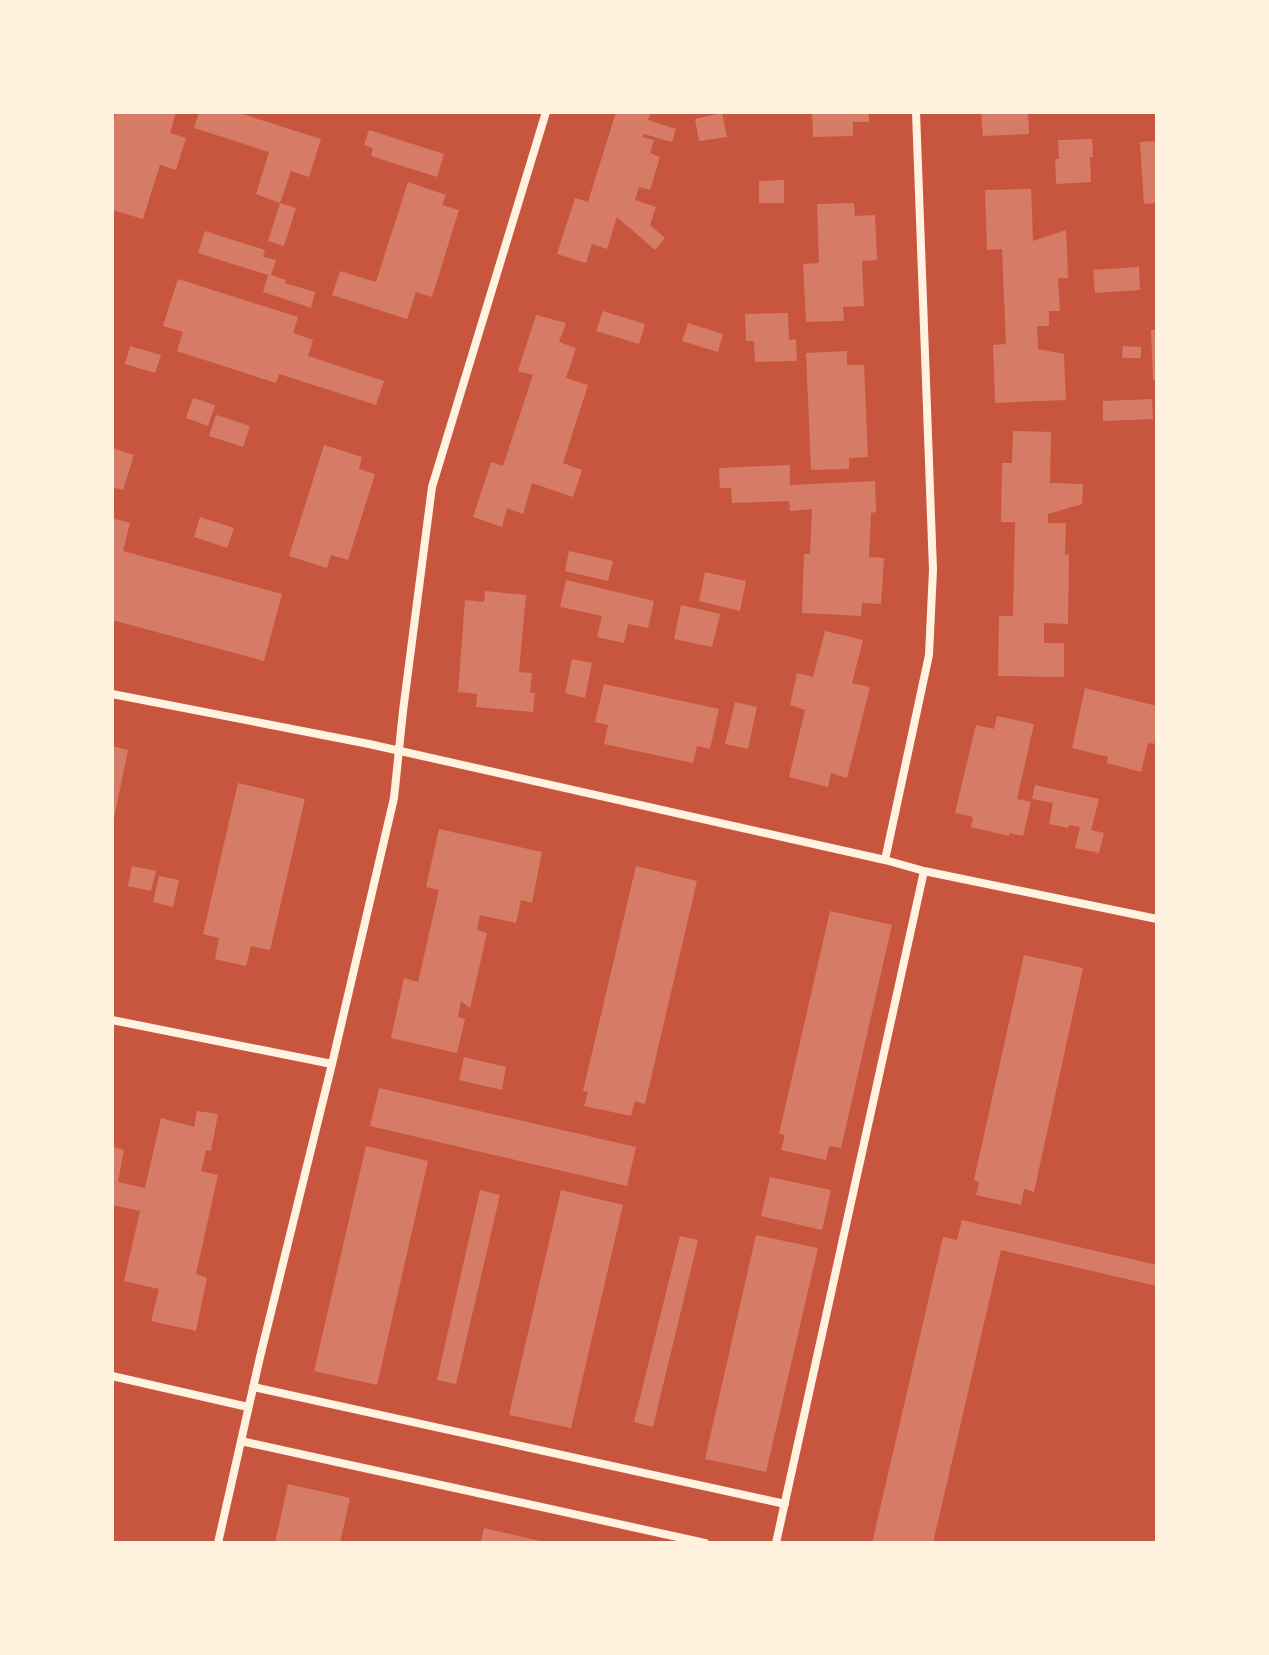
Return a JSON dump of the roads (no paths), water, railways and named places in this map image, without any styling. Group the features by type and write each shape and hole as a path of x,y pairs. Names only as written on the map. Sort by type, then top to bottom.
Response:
{"street":[{"path":"218,1543 394,798 432,487 546,112"},
{"path":"885,860 929,655 933,570 916,112"},
{"path":"112,694 399,751 924,871 1157,919"},
{"path":"776,1543 924,871"},
{"path":"112,1020 332,1064"},
{"path":"112,1376 248,1407"},
{"path":"253,1387 785,1504"},
{"path":"241,1441 705,1543"}]}
